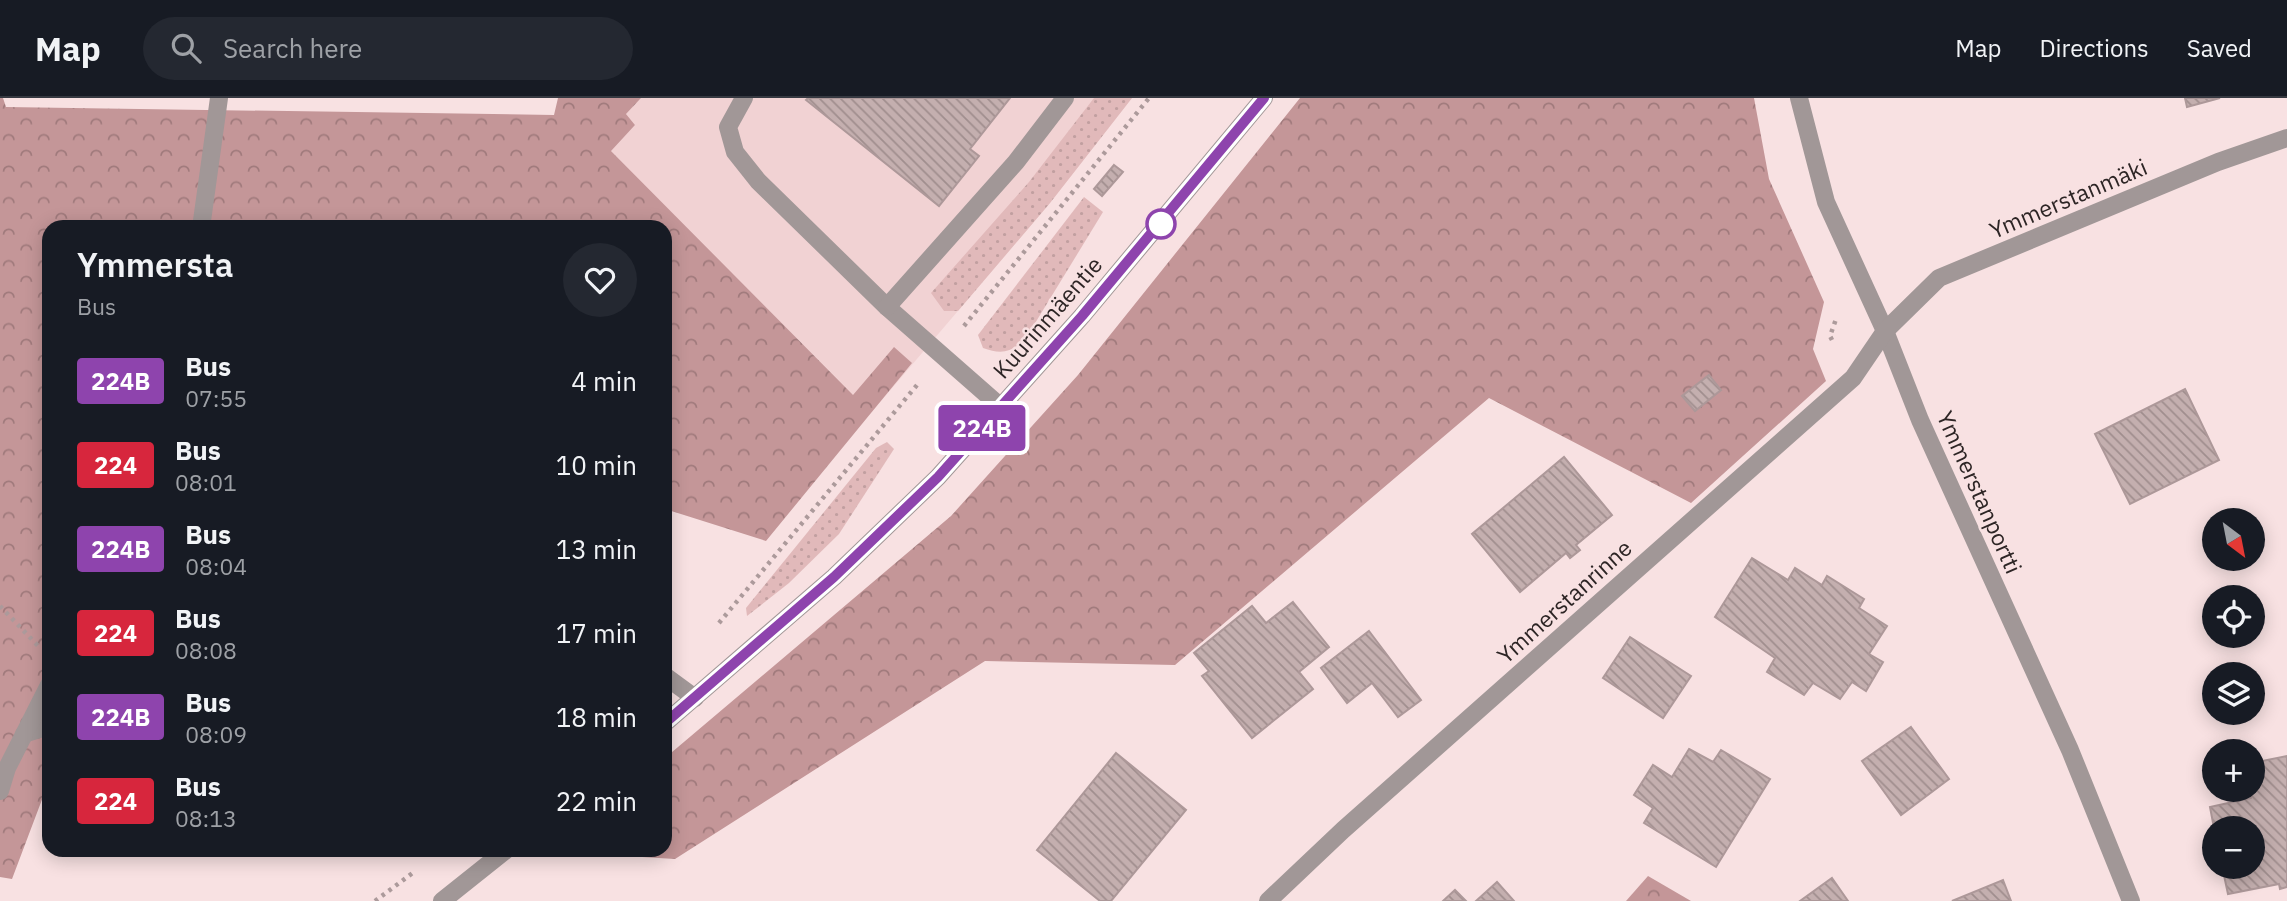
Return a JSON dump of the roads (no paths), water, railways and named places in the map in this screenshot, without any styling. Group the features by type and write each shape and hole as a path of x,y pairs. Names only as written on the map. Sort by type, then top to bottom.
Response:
{"street":[{"path":"202,220 219,98"},
{"path":"744,98 729,128 735,152 758,181 887,307 1001,407"},
{"path":"887,307 1016,162 1065,98"},
{"name":"Kuurinmäentie","path":"672,717 834,577 938,477 1194,186 1264,98"},
{"name":"Ymmerstanportti","path":"1799,98 1826,202 1885,331 1920,420 2070,750 2131,901"},
{"name":"Ymmerstanmäki","path":"1885,331 1940,278 2218,162 2287,138"},
{"name":"Ymmerstanrinne","path":"1268,901 1343,830 1853,378 1885,331"},
{"path":"672,681 695,698"},
{"path":"0,791 7,768 42,699"},
{"path":"24,734 42,728"},
{"path":"442,901 497,857"}]}
